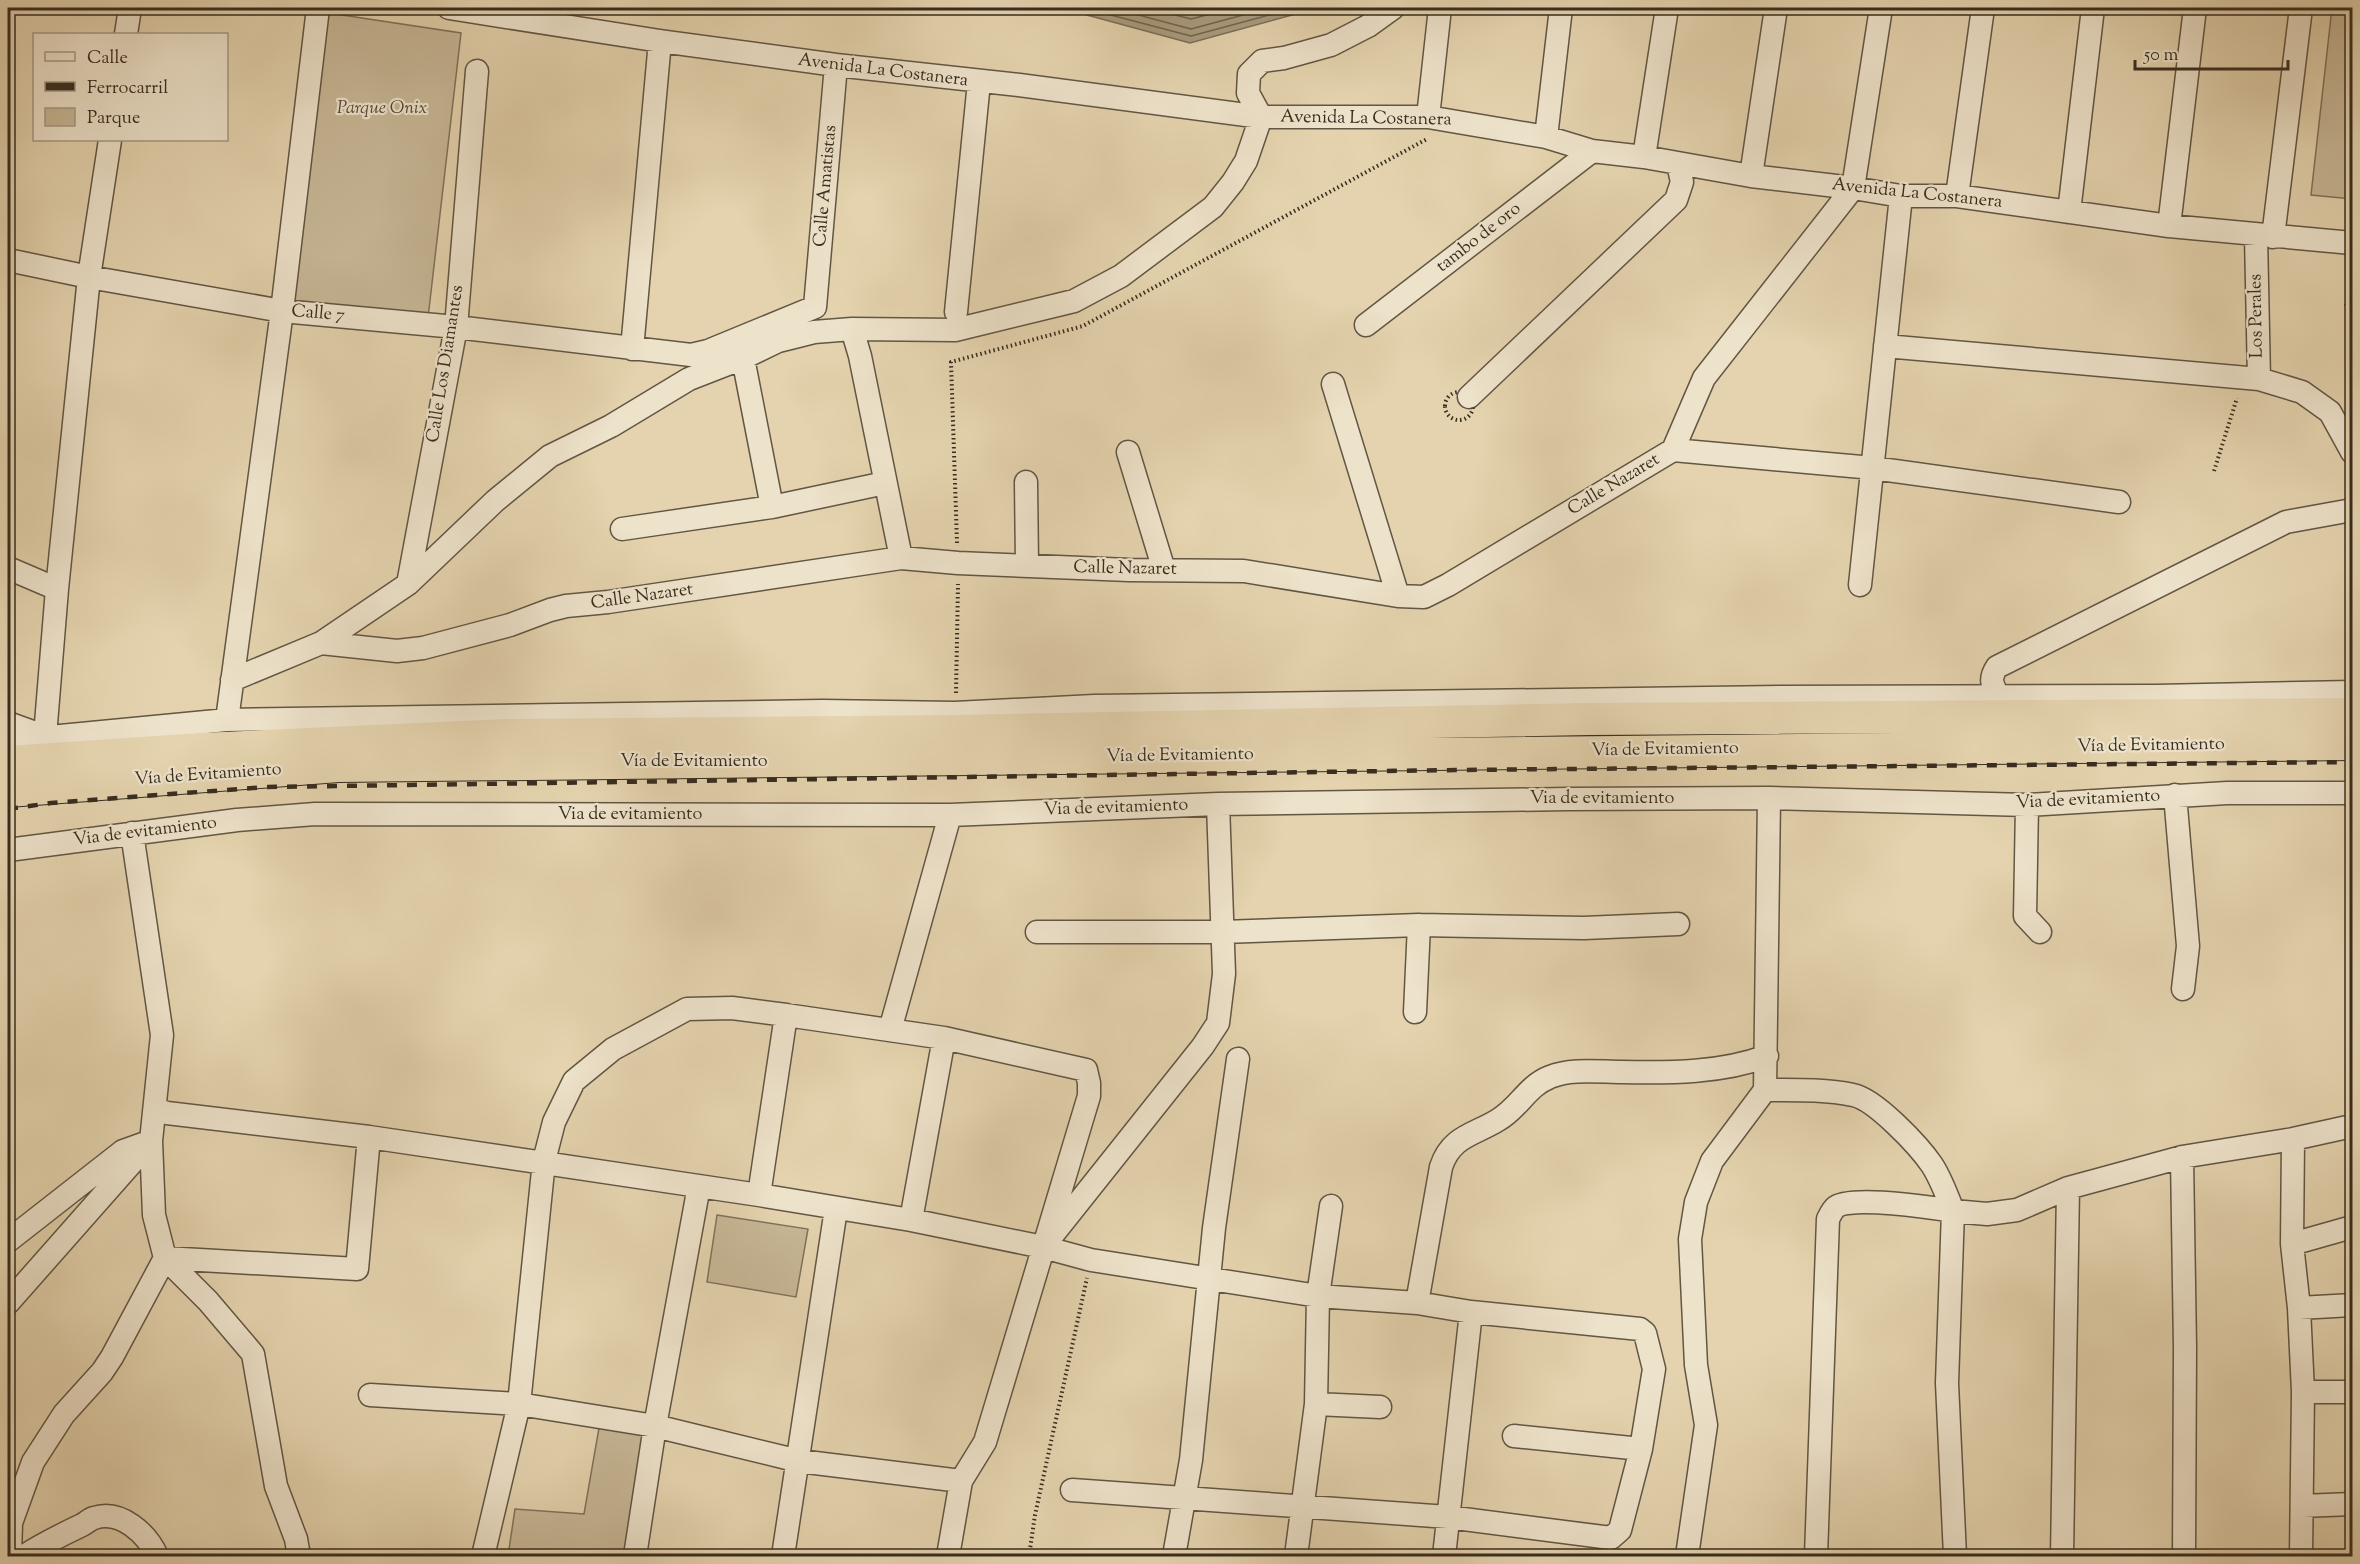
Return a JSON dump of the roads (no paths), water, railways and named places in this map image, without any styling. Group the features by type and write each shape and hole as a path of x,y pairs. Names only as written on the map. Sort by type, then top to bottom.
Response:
{"highway":[{"name":"Vía de Evitamiento","path":"8,762 202,749 507,735 953,731 1588,719 2352,714"},
{"name":"Vía de Evitamiento","path":"8,791 338,766 2352,744"}],"street":[{"path":"126,33 130,8"},
{"path":"227,720 282,311 318,8"},
{"name":"Avenida La Costanera","path":"449,8 660,42 1261,117 1428,117 1546,137 1592,151 1644,157 1751,176 1901,196 1957,196 2169,226 2352,243"},
{"path":"321,643 408,584 495,501 550,456 611,426 689,379 743,358 778,341 814,332 852,329 955,330 1074,301 1121,276 1213,207 1233,182 1246,161 1261,117 1248,93 1249,74 1262,61 1284,58 1331,45 1368,26 1393,8"},
{"path":"1428,117 1440,8"},
{"path":"1546,137 1561,8"},
{"path":"1644,157 1667,8"},
{"path":"1751,176 1776,8"},
{"path":"1853,188 1881,8"},
{"path":"1957,196 1983,8"},
{"path":"2069,212 2092,8"},
{"path":"2169,226 2195,8"},
{"name":"Los Perales","path":"2301,8 2264,236 2259,379 2302,392 2330,412 2352,452"},
{"path":"632,349 660,42"},
{"name":"Calle Amatistas","path":"815,308 836,65"},
{"name":"Calle Los Diamantes","path":"408,584 456,327 477,70"},
{"path":"956,312 979,82"},
{"path":"45,736 57,589 89,277 110,141"},
{"name":"tambo de oro","path":"1366,325 1592,151"},
{"path":"1469,397 1676,200 1682,182 1678,164"},
{"name":"Calle Nazaret","path":"232,680 321,643 397,651 423,648 510,625 566,606 619,601 901,558 1027,566 1244,571 1398,596 1424,597 1448,585 1673,450 1704,378 1853,188"},
{"path":"1860,585 1901,196"},
{"name":"Calle 7","path":"8,260 89,277 282,311 456,327 691,355 708,351 815,308"},
{"path":"852,329 860,356 901,558"},
{"path":"1885,346 2259,379"},
{"path":"743,358 772,507"},
{"path":"1333,384 1398,596"},
{"path":"1673,450 1874,468 2119,502"},
{"path":"1128,452 1164,570"},
{"path":"1026,482 1027,566"},
{"path":"622,529 772,507 885,483"},
{"path":"1998,696 1990,681 1997,667 2286,522 2352,510"},
{"path":"8,567 57,589"},
{"path":"8,741 227,720 822,711 955,713 1094,706 2156,696 2352,692"},
{"path":"8,723 45,736"},
{"name":"Via de evitamiento","path":"8,850 237,820 315,814 950,815 1218,804 1769,798 2027,805 2227,793 2352,793"},
{"path":"2175,795 2188,945 2183,989"},
{"path":"1687,1557 1706,1425 1696,1365 1690,1239 1696,1202 1712,1161 1765,1090 1769,798"},
{"path":"1043,1248 1196,1055 1218,1023 1224,975 1218,804"},
{"path":"2027,805 2025,916 2040,932"},
{"path":"890,1030 950,815"},
{"path":"132,833 162,1035 151,1141 154,1215 165,1258 208,1301 253,1354 276,1485 296,1539 299,1557"},
{"path":"1037,932 1223,932 1419,925 1584,928 1678,924"},
{"path":"1415,1012 1419,925"},
{"path":"483,1557 519,1404 544,1161 554,1122 574,1081 613,1049 687,1009 732,1008 944,1038 1086,1070 1089,1096 985,1442 961,1481 948,1557"},
{"path":"759,1195 786,1015"},
{"path":"911,1220 944,1038"},
{"path":"1417,1303 1441,1167 1446,1152 1461,1138 1504,1117 1536,1083 1552,1076 1572,1073 1656,1073 1703,1070 1736,1066 1767,1056"},
{"path":"1174,1557 1191,1460 1214,1228 1238,1059"},
{"path":"1765,1090 1817,1091 1854,1095 1866,1099 1914,1144 1932,1165 1940,1179 1953,1211 1947,1383 1955,1557"},
{"path":"155,1109 167,1113 544,1161 759,1195 911,1220 1090,1260 1208,1280 1318,1296 1417,1303 1471,1312 1640,1329 1645,1333 1654,1369 1641,1449 1620,1530 1611,1538 1448,1518 1072,1490"},
{"path":"1816,1557 1828,1219 1836,1206 1846,1203 1903,1203 1987,1214 2017,1210 2068,1188 2182,1157 2293,1139 2352,1126"},
{"path":"165,1258 357,1269 369,1137"},
{"path":"2293,1139 2292,1244 2299,1308 2303,1392 2301,1557"},
{"path":"8,1241 123,1151 151,1141"},
{"path":"8,1303 151,1141"},
{"path":"2182,1157 2185,1347 2184,1557"},
{"path":"635,1557 655,1426 699,1186"},
{"path":"2062,1557 2068,1188"},
{"path":"1296,1557 1316,1404 1318,1296 1331,1206"},
{"path":"783,1557 837,1209"},
{"path":"2292,1244 2352,1227"},
{"path":"10,1557 11,1523 33,1462 64,1414 107,1365 165,1258"},
{"path":"2299,1308 2352,1305"},
{"path":"1444,1557 1471,1312"},
{"path":"2303,1392 2352,1392"},
{"path":"370,1395 519,1404 655,1426 799,1461 961,1481"},
{"path":"1316,1404 1380,1407"},
{"path":"1514,1436 1641,1449"},
{"path":"2302,1506 2352,1504"},
{"path":"24,1557 48,1540 95,1517 120,1518 152,1545 157,1557"}],"water":[{"path":"1061,8 1308,8 1292,15 1190,43"}],"railway":[{"path":"8,809 51,803 266,787 1456,770 2352,762"}],"park label":[{"name":"Parque Onix","path":"382,109"}]}
